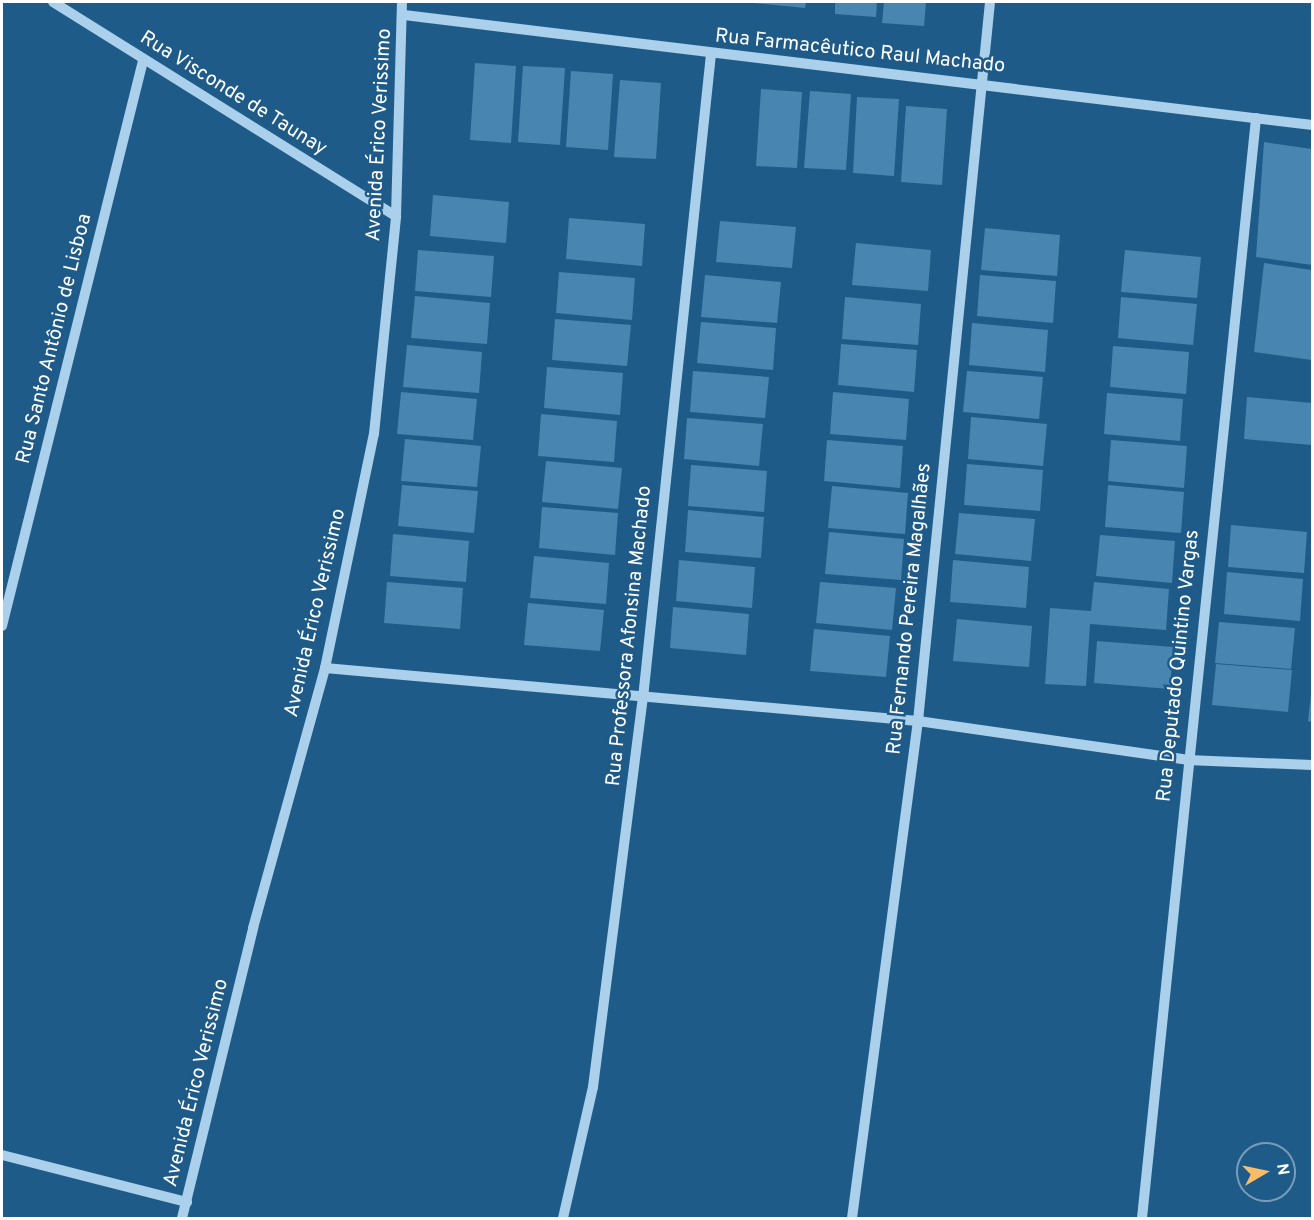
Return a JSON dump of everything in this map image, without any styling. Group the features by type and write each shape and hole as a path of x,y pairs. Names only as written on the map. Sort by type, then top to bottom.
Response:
{"street":[{"name":"Rua Visconde de Taunay","path":"53,2 143,61 396,216"},
{"name":"Avenida Érico Verissimo","path":"182,1218 253,928 325,668 374,434 396,216 404,15 402,2"},
{"name":"Rua Fernando Pereira Magalhães","path":"852,1218 918,721 990,2"},
{"name":"Rua Farmacêutico Raul Machado","path":"404,15 711,54 981,83 1312,125"},
{"name":"Rua Professora Afonsina Machado","path":"563,1218 593,1086 643,698 711,54"},
{"name":"Rua Santo Antônio de Lisboa","path":"2,626 143,61"},
{"name":"Rua Deputado Quintino Vargas","path":"1142,1218 1187,760 1256,118"},
{"path":"325,668 918,721 1187,760 1312,765"},
{"path":"2,1155 187,1202"}],"building":[{"path":"745,2 806,2 805,8"},
{"path":"835,2 877,2 876,17 835,14"},
{"path":"884,2 926,2 924,26 882,23"},
{"path":"475,63 516,66 511,143 470,140"},
{"path":"523,66 565,68 560,145 518,142"},
{"path":"571,71 613,74 608,150 566,147"},
{"path":"620,80 661,83 656,159 614,157"},
{"path":"761,89 802,92 797,168 756,166"},
{"path":"810,91 851,94 846,170 804,168"},
{"path":"857,97 899,99 894,176 853,173"},
{"path":"906,106 947,109 942,185 901,182"},
{"path":"1264,142 1312,149 1312,265 1256,257"},
{"path":"433,195 509,202 506,243 430,236"},
{"path":"569,218 645,224 642,266 566,259"},
{"path":"720,221 796,227 792,268 716,262"},
{"path":"985,228 1060,235 1057,276 981,270"},
{"path":"856,243 931,250 928,291 852,285"},
{"path":"418,250 494,256 491,297 415,291"},
{"path":"1125,250 1201,257 1197,298 1121,292"},
{"path":"1264,263 1312,270 1312,360 1254,352"},
{"path":"559,272 635,278 632,320 556,313"},
{"path":"705,275 781,282 777,323 701,317"},
{"path":"980,275 1056,281 1053,323 977,316"},
{"path":"415,296 490,303 487,344 411,338"},
{"path":"845,297 921,304 918,345 842,339"},
{"path":"1121,297 1197,304 1193,345 1118,338"},
{"path":"555,319 631,325 627,366 552,360"},
{"path":"701,322 776,328 773,370 697,363"},
{"path":"972,323 1048,330 1045,372 969,365"},
{"path":"841,344 917,350 914,392 838,385"},
{"path":"407,345 482,352 479,393 403,387"},
{"path":"1113,346 1189,352 1186,394 1110,387"},
{"path":"547,367 623,373 620,415 544,408"},
{"path":"693,371 769,377 765,418 690,412"},
{"path":"967,371 1043,377 1039,419 963,412"},
{"path":"401,392 477,399 473,440 397,434"},
{"path":"833,392 909,399 906,440 830,434"},
{"path":"1107,393 1183,399 1180,441 1104,434"},
{"path":"1247,397 1312,403 1312,445 1244,439"},
{"path":"541,414 617,421 614,462 538,456"},
{"path":"971,417 1047,424 1043,466 968,459"},
{"path":"687,418 763,424 759,466 684,459"},
{"path":"405,439 481,446 477,487 401,481"},
{"path":"827,440 903,446 900,488 824,481"},
{"path":"1111,440 1187,446 1184,488 1108,481"},
{"path":"546,461 622,468 618,509 542,502"},
{"path":"967,464 1043,470 1040,511 964,505"},
{"path":"691,465 767,471 764,512 688,506"},
{"path":"402,485 478,491 474,533 398,526"},
{"path":"1108,485 1184,492 1181,533 1105,527"},
{"path":"832,486 908,493 905,534 828,528"},
{"path":"542,507 618,513 615,555 539,548"},
{"path":"688,510 764,517 761,558 685,552"},
{"path":"959,513 1035,519 1031,561 955,554"},
{"path":"1231,525 1307,532 1304,573 1228,567"},
{"path":"829,532 904,539 901,580 825,574"},
{"path":"393,534 469,541 466,582 390,576"},
{"path":"1100,535 1175,541 1172,583 1096,576"},
{"path":"534,556 609,563 606,604 530,598"},
{"path":"679,560 755,567 752,608 676,601"},
{"path":"953,560 1029,567 1026,608 950,602"},
{"path":"1227,572 1303,579 1300,621 1224,614"},
{"path":"387,582 463,588 460,629 384,623"},
{"path":"820,582 896,588 892,630 816,623"},
{"path":"1094,582 1169,589 1166,630 1090,624 1086,686 1045,684 1050,608 1091,611"},
{"path":"528,603 604,610 600,651 524,645"},
{"path":"673,607 749,614 746,655 670,648"},
{"path":"957,619 1032,626 1029,667 953,661"},
{"path":"1219,622 1295,628 1291,669 1215,663"},
{"path":"814,629 890,636 886,677 810,671"},
{"path":"1097,641 1173,647 1170,689 1094,683"},
{"path":"1216,664 1292,670 1288,712 1212,705"},
{"path":"1312,686 1312,722 1308,721"}]}
